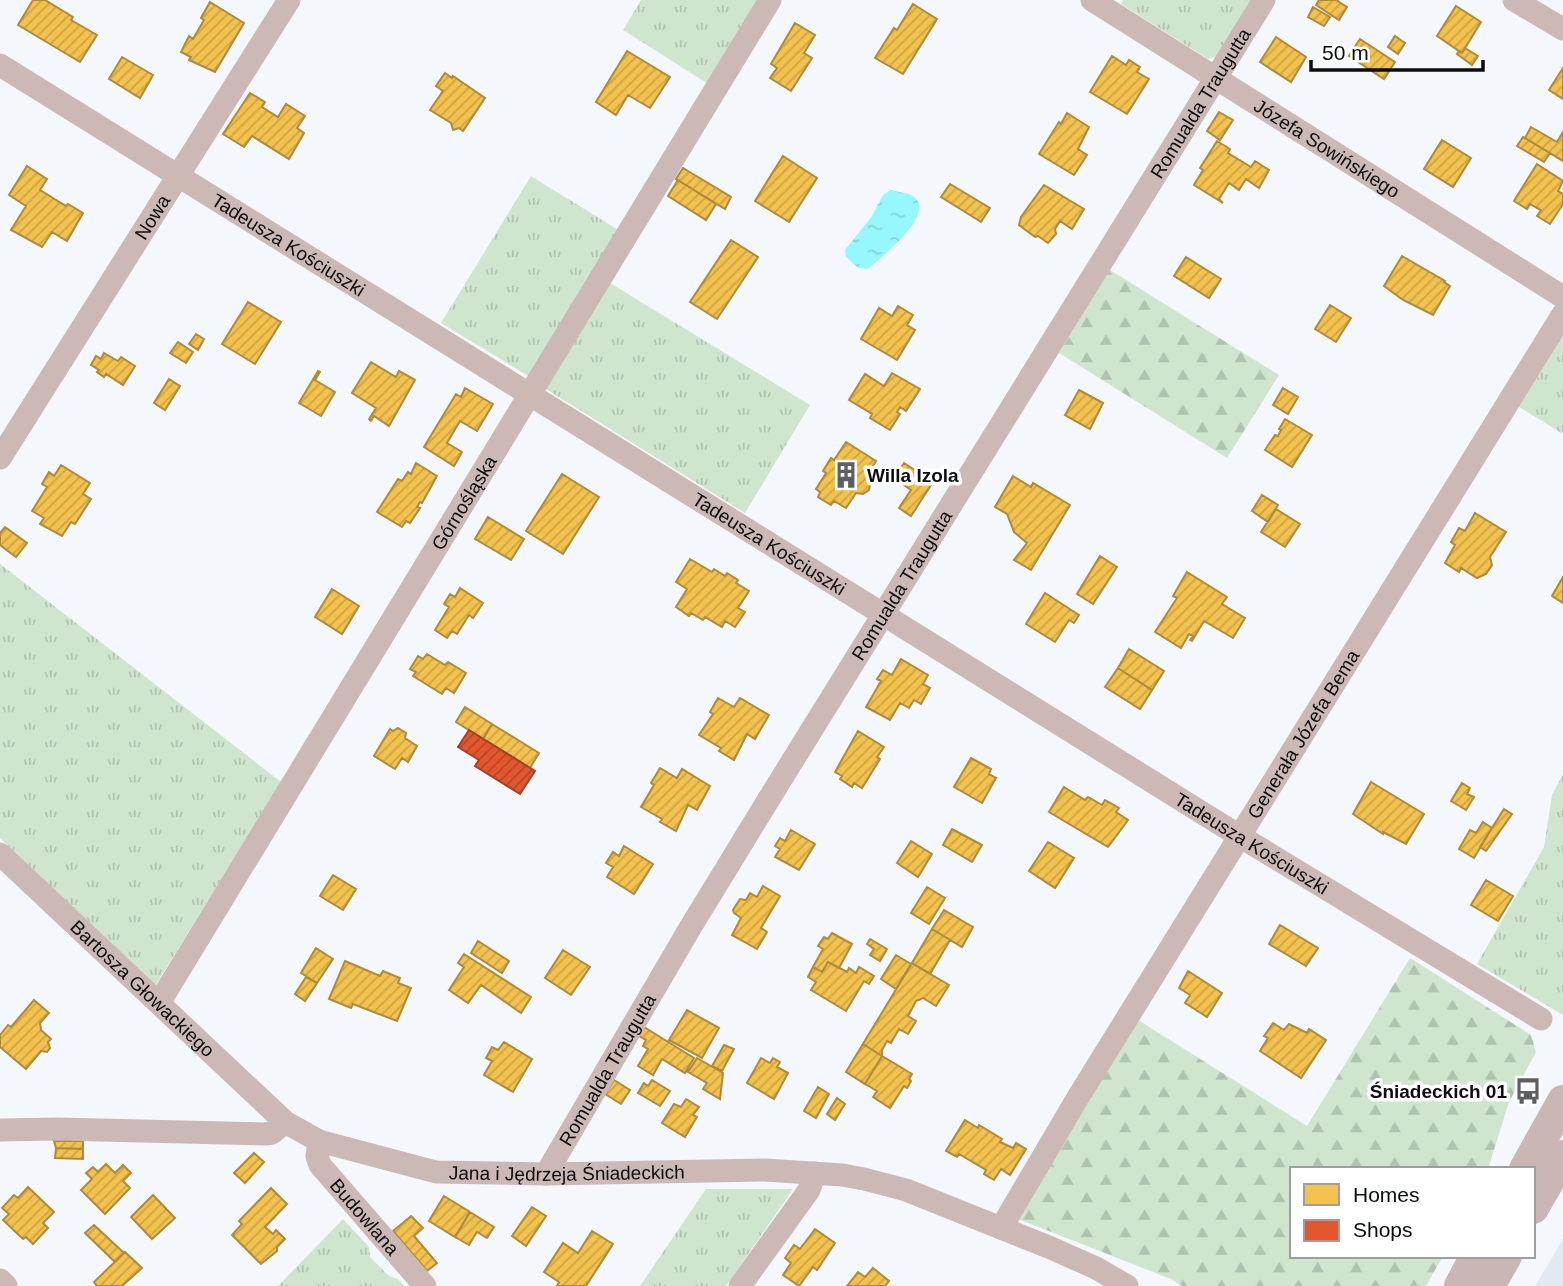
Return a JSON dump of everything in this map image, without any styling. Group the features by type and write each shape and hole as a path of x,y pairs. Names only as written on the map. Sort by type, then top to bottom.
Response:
{"main road":[{"path":"1526,1167 1563,1101"},
{"path":"1535,1205 1563,1156"},
{"path":"1460,1286 1475,1258"},
{"path":"1489,1286 1505,1258"}],"street":[{"name":"Nowa","path":"0,457 7,430 178,178 289,0"},
{"name":"Górnośląska","path":"159,1003 770,0"},
{"name":"Józefa Sowińskiego","path":"1092,0 1563,297"},
{"name":"Romualda Traugutta","path":"546,1174 690,928 1264,0"},
{"path":"1514,0 1563,29"},
{"name":"Tadeusza Kościuszki","path":"0,65 883,615 1541,1019"},
{"name":"Generała Józefa Bema","path":"1001,1228 1077,1099 1563,314"},
{"name":"Bartosza Głowackiego","path":"0,854 285,1122"},
{"path":"0,1130 265,1134 272,1133 285,1122"},
{"name":"Jana i Jędrzeja Śniadeckich","path":"285,1122 319,1141 436,1172 546,1174 765,1170 853,1177 906,1190 1086,1263 1127,1286"},
{"name":"Budowlana","path":"319,1141 317,1156 320,1165 425,1286"},
{"path":"740,1286 809,1190 815,1173"},
{"path":"0,1280 6,1286"}],"shaded area":[{"path":"1563,1238 1563,1286 1535,1286 1558,1248"}],"green space":[{"path":"641,0 763,0 710,85 623,30"},
{"path":"1123,0 1252,0 1217,56 1208,59 1121,4"},
{"path":"531,176 620,231 530,377 441,323"},
{"path":"1110,270 1279,375 1227,458 1059,353"},
{"path":"610,283 810,405 745,513 546,389"},
{"path":"1563,336 1563,434 1519,407"},
{"path":"0,564 281,782 155,986 0,838"},
{"path":"1563,774 1563,1015 1477,964 1544,847 1552,795"},
{"path":"1410,958 1531,1035 1536,1052 1509,1102 1489,1167 1290,1167 1290,1258 1442,1258 1426,1286 1182,1286 1171,1279 1018,1219 1138,1020 1307,1126"},
{"path":"706,1189 793,1189 726,1286 640,1286"},
{"path":"343,1219 369,1247 370,1257 389,1276 398,1279 404,1286 278,1286"}],"water":[{"path":"891,190 913,196 919,204 918,213 905,235 884,255 868,269 858,268 846,257 845,250 872,216 883,195"}],"building: Homes":[{"path":"33,0 45,0 97,35 80,62 18,25"},
{"path":"1319,0 1336,0 1347,7 1339,20 1316,5"},
{"path":"210,2 244,23 215,72 189,60 191,57 181,52 189,36 193,39"},
{"path":"913,4 937,19 903,74 875,58"},
{"path":"1456,6 1481,22 1462,53 1437,36"},
{"path":"1313,7 1330,17 1324,26 1308,17"},
{"path":"795,23 815,35 804,53 812,58 791,91 770,78 777,68 771,64"},
{"path":"1395,36 1405,43 1398,54 1388,47"},
{"path":"1276,37 1306,57 1291,82 1260,62"},
{"path":"1360,39 1395,62 1384,79 1349,56"},
{"path":"1465,48 1478,56 1472,65 1457,54 1459,51 1462,53"},
{"path":"627,51 670,77 650,108 628,95 616,115 596,102"},
{"path":"1112,56 1126,65 1129,60 1140,67 1137,72 1149,79 1127,114 1090,92"},
{"path":"122,57 153,75 140,98 109,79"},
{"path":"1563,68 1563,99 1549,90"},
{"path":"445,73 485,98 463,131 459,128 453,130 451,123 430,110 443,91 436,86"},
{"path":"250,93 265,102 262,107 278,117 286,104 305,116 297,128 304,133 289,159 252,136 244,147 223,134"},
{"path":"1219,112 1233,120 1220,140 1207,131"},
{"path":"1067,113 1089,127 1078,149 1087,155 1074,175 1039,154"},
{"path":"1531,127 1557,142 1563,132 1563,161 1525,138"},
{"path":"1523,137 1550,153 1544,162 1517,146"},
{"path":"1442,140 1471,158 1453,187 1424,169"},
{"path":"1217,141 1230,149 1228,153 1251,167 1255,161 1269,170 1259,188 1246,179 1239,190 1229,183 1219,199 1223,203 1194,185 1203,170 1200,168"},
{"path":"783,156 817,178 789,222 755,201"},
{"path":"1537,164 1563,181 1558,191 1563,194 1563,204 1550,224 1537,216 1541,210 1530,204 1527,209 1514,201"},
{"path":"27,166 47,179 40,190 83,213 67,241 52,232 42,247 11,230 26,206 9,195"},
{"path":"683,168 731,197 725,209 676,179"},
{"path":"678,180 716,204 706,220 668,196"},
{"path":"950,184 990,208 981,222 941,197"},
{"path":"1044,185 1084,209 1072,229 1060,221 1055,229 1056,234 1048,243 1019,225 1021,217"},
{"path":"731,240 758,257 717,319 690,302"},
{"path":"1402,256 1450,286 1433,315 1403,300 1384,286"},
{"path":"1186,257 1221,279 1209,298 1174,276"},
{"path":"248,302 281,322 255,364 222,344"},
{"path":"1330,305 1351,318 1336,342 1315,329"},
{"path":"898,306 913,315 907,325 915,330 897,360 861,339 879,308 892,316"},
{"path":"196,334 204,339 198,350 189,344"},
{"path":"178,342 193,352 186,363 170,353"},
{"path":"104,353 118,361 121,357 135,366 123,385 106,374 104,377 91,365 96,356 101,359"},
{"path":"371,362 396,377 399,371 415,380 389,426 374,416 371,421 369,419 376,408 352,393"},
{"path":"318,371 320,372 315,380 335,392 321,416 299,403"},
{"path":"892,373 920,389 906,411 900,407 897,412 900,414 890,430 870,418 872,414 849,400 865,374 884,386"},
{"path":"169,379 180,386 165,410 154,403"},
{"path":"465,388 493,404 477,431 460,421 447,443 462,452 454,466 424,447 456,394 461,397"},
{"path":"1283,388 1298,397 1288,414 1273,405"},
{"path":"1079,390 1103,403 1090,429 1065,415"},
{"path":"1285,419 1312,435 1292,467 1265,450 1275,435 1278,436"},
{"name":"Willa Izola","path":"846,442 876,461 866,477 869,490 863,494 856,493 846,508 834,501 831,505 818,497 820,492 816,489 831,458 834,460"},
{"path":"416,463 437,476 410,523 406,521 402,527 377,512 398,479 402,481 408,472 411,474"},
{"path":"904,463 933,482 911,516 899,508 911,490 904,485 908,480 897,473"},
{"path":"61,465 90,483 83,494 91,499 75,524 71,522 62,536 40,524 44,518 32,511 47,487 42,484 49,472 54,476"},
{"path":"562,474 599,497 563,554 526,531"},
{"path":"1013,476 1031,487 1033,483 1070,505 1031,570 1014,560 1027,543 1014,532 1007,514 995,507"},
{"path":"1262,495 1278,505 1268,522 1252,511"},
{"path":"1276,509 1300,524 1285,547 1261,532"},
{"path":"1475,513 1506,532 1490,557 1492,565 1486,574 1477,578 1461,568 1459,572 1445,563 1455,545 1451,542 1459,528 1465,531"},
{"path":"488,517 524,539 511,560 475,539"},
{"path":"5,527 27,543 16,557 0,545 0,533"},
{"path":"1100,556 1117,567 1093,604 1077,594"},
{"path":"690,559 712,572 714,569 725,576 727,573 749,591 738,608 745,612 735,627 725,621 722,627 705,617 703,620 691,613 689,616 676,607 687,589 676,582"},
{"path":"1187,572 1227,597 1222,604 1245,618 1233,638 1204,621 1192,641 1190,640 1193,636 1189,634 1181,648 1155,632 1177,598 1173,596"},
{"path":"1563,577 1563,603 1552,596"},
{"path":"460,588 483,603 473,618 469,615 457,634 452,631 447,638 435,630 449,607 444,604 450,594 455,597"},
{"path":"332,589 359,606 342,634 315,617"},
{"path":"1045,593 1079,615 1074,623 1069,620 1055,642 1026,624"},
{"path":"1129,649 1164,671 1152,690 1118,668"},
{"path":"427,654 466,673 454,693 446,688 442,694 413,676 416,672 410,669 418,656 423,659"},
{"path":"901,659 928,675 923,684 930,688 921,704 914,700 909,708 900,703 890,720 866,707 881,681 877,679 883,670 892,675"},
{"path":"1118,668 1152,690 1140,709 1105,687"},
{"path":"718,698 734,707 740,698 769,715 755,739 747,734 734,760 719,751 721,748 699,735 713,714 710,712"},
{"path":"465,707 492,724 483,739 456,722"},
{"path":"492,724 539,753 530,768 483,739"},
{"path":"398,728 406,733 405,738 417,746 408,762 402,758 395,769 374,756 390,729 393,731"},
{"path":"858,731 884,747 877,757 880,759 862,788 854,783 852,787 835,772"},
{"path":"971,758 991,769 989,774 996,778 982,803 954,787"},
{"path":"660,768 677,778 682,769 710,786 697,810 688,805 676,831 641,807"},
{"path":"1371,782 1424,814 1406,844 1383,834 1353,814"},
{"path":"1462,783 1470,788 1467,794 1474,797 1466,810 1451,801"},
{"path":"1064,787 1085,800 1088,797 1102,805 1105,800 1119,808 1116,812 1128,820 1108,847 1049,812"},
{"path":"1504,809 1512,814 1486,851 1480,847"},
{"path":"1483,822 1492,828 1474,858 1459,849 1470,830 1476,833"},
{"path":"952,829 982,845 972,862 943,845"},
{"path":"791,830 815,844 799,870 775,857 780,849 775,846 780,838 785,841"},
{"path":"911,841 932,854 918,877 897,863"},
{"path":"1048,842 1074,858 1055,888 1029,871"},
{"path":"624,846 653,864 634,894 607,877 613,867 606,863 613,852 619,856"},
{"path":"333,875 356,889 343,910 320,896"},
{"path":"1486,880 1513,896 1498,921 1471,905"},
{"path":"763,886 780,896 761,928 767,932 757,949 732,935 741,918 733,910 740,899 746,900 750,893 757,897"},
{"path":"927,887 945,898 929,924 911,913"},
{"path":"944,910 973,927 962,947 932,929"},
{"path":"1280,925 1318,948 1306,966 1269,944"},
{"path":"932,929 950,940 930,974 912,963"},
{"path":"832,933 852,944 839,968 828,962 822,972 813,967 823,949 818,946 824,937 828,939"},
{"path":"870,939 887,949 880,961 870,955 874,949 867,944"},
{"path":"478,941 509,961 502,973 471,953"},
{"path":"316,948 333,959 317,983 301,973"},
{"path":"563,950 590,967 571,995 545,978"},
{"path":"464,954 531,997 521,1013 481,985 468,1003 449,990 464,967 458,963"},
{"path":"896,955 911,964 896,989 881,979"},
{"path":"345,961 380,976 383,971 400,978 398,983 411,988 397,1021 353,1004 351,1008 329,999"},
{"path":"828,962 847,972 849,968 856,973 859,967 874,976 869,984 864,981 846,1011 811,990 816,982 808,977 813,967 822,972"},
{"path":"912,963 949,985 936,1006 923,998 916,1001 908,1016 916,1021 908,1034 899,1029 891,1043 887,1041 882,1056 863,1044"},
{"path":"1188,971 1222,993 1207,1017 1185,1003 1190,995 1179,988"},
{"path":"306,977 317,983 305,1001 295,994"},
{"path":"34,1000 49,1013 40,1023 41,1030 51,1039 48,1042 50,1048 47,1052 41,1051 26,1069 0,1047 0,1035 8,1025 11,1027"},
{"path":"687,1010 719,1028 702,1058 669,1040"},
{"path":"1273,1023 1284,1030 1289,1024 1307,1033 1309,1029 1326,1040 1301,1078 1260,1051 1268,1038 1264,1036"},
{"path":"644,1027 694,1058 685,1073 662,1059 653,1075 638,1066 648,1049 643,1046 646,1040 639,1036"},
{"path":"504,1042 532,1059 513,1092 484,1075 492,1061 486,1058 492,1047 498,1050"},
{"path":"863,1044 882,1056 865,1084 846,1072"},
{"path":"724,1045 734,1049 722,1071 712,1066"},
{"path":"882,1056 912,1074 907,1088 904,1086 890,1108 873,1097 877,1091 865,1084"},
{"path":"697,1058 723,1073 720,1099 703,1089 707,1083 688,1072"},
{"path":"761,1058 770,1063 773,1058 780,1062 777,1067 788,1073 774,1099 747,1083"},
{"path":"614,1080 630,1090 621,1104 605,1094"},
{"path":"652,1080 670,1091 660,1106 638,1093 644,1083 648,1086"},
{"path":"818,1087 829,1094 816,1118 804,1111"},
{"path":"837,1098 845,1104 835,1120 827,1114"},
{"path":"686,1099 699,1107 693,1115 697,1117 685,1137 662,1123 674,1104 681,1107"},
{"path":"965,1120 1002,1139 1000,1142 1013,1148 1016,1143 1026,1149 1010,1175 1001,1169 994,1180 984,1174 986,1170 959,1154 957,1157 946,1151"},
{"path":"54,1141 83,1141 83,1149 56,1148"},
{"path":"56,1148 83,1149 83,1159 55,1158"},
{"path":"254,1153 264,1162 245,1183 234,1173"},
{"path":"106,1164 115,1173 123,1165 131,1173 123,1181 130,1188 105,1214 81,1190 92,1179 86,1173 93,1167 98,1172"},
{"path":"28,1187 54,1212 43,1223 48,1228 33,1244 26,1237 23,1239 3,1220 9,1214 2,1208 14,1195 18,1198"},
{"path":"271,1188 287,1204 265,1227 273,1234 276,1230 285,1239 277,1247 277,1251 261,1264 232,1235 242,1224 239,1221"},
{"path":"153,1195 175,1218 152,1239 131,1217"},
{"path":"444,1196 470,1212 455,1237 429,1221"},
{"path":"532,1207 546,1216 526,1246 512,1236"},
{"path":"470,1212 494,1227 487,1238 477,1232 469,1245 455,1237"},
{"path":"411,1216 423,1228 414,1236 437,1263 427,1271 393,1231"},
{"path":"94,1225 124,1253 115,1262 85,1233"},
{"path":"815,1229 835,1243 817,1270 813,1267 799,1286 783,1275 791,1263 785,1258 794,1245 800,1249"},
{"path":"592,1231 613,1244 586,1286 557,1286 559,1282 544,1272 563,1243 578,1253"},
{"path":"125,1252 142,1268 122,1286 97,1286 94,1282"},
{"path":"873,1268 889,1281 885,1286 847,1286 858,1272 865,1277"}],"building: Shops":[{"path":"469,730 535,771 520,794 475,766 479,760 458,747"}],"place":[{"name":"Willa Izola","path":"846,475"},
{"name":"Śniadeckich 01","path":"1528,1091"}]}
